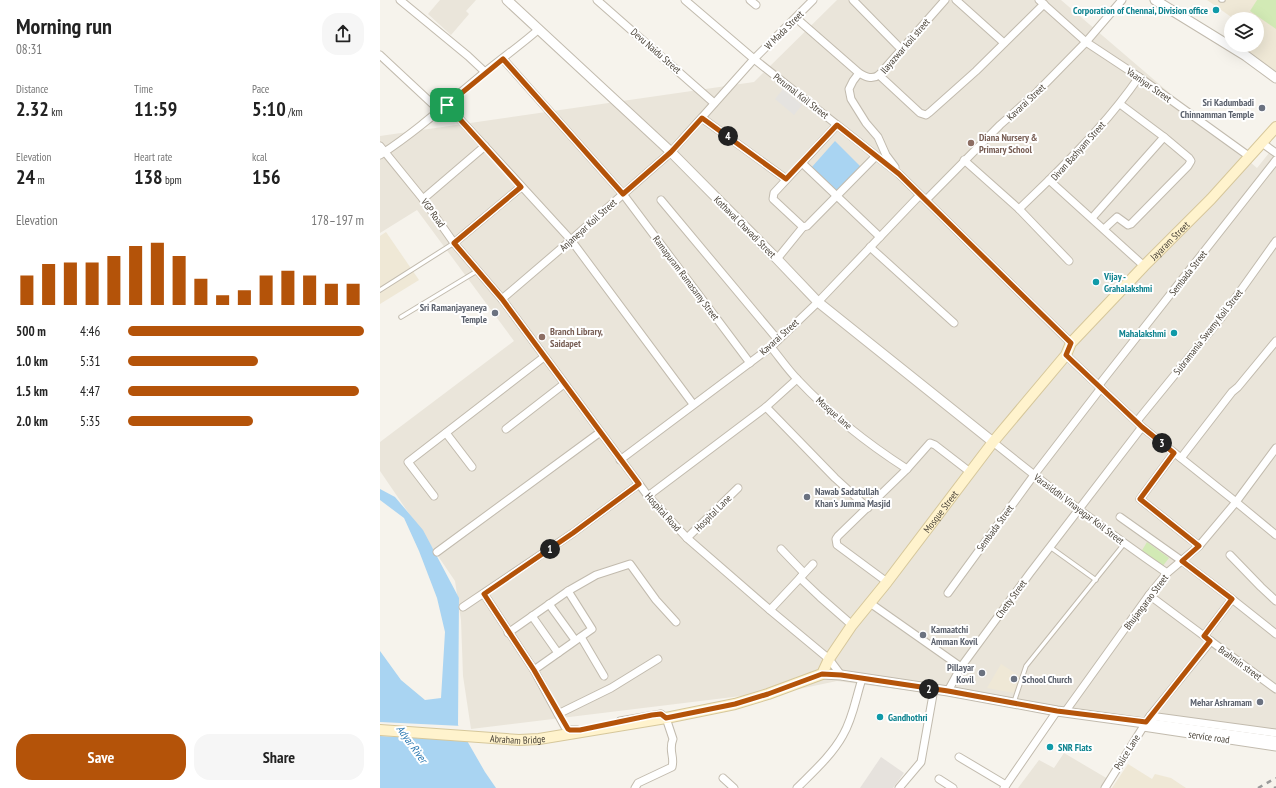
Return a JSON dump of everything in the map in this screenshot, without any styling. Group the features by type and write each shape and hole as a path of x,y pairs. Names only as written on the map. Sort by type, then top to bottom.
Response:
{"main road":[{"name":"Jayaram Street","path":"1066,355 1071,343 1250,157 1276,127"},
{"name":"Mosque Street","path":"822,674 829,659 852,625 887,582 993,442 1066,355"},
{"name":"Abraham Bridge","path":"380,730 529,740 551,738 666,718 735,704 768,694 822,674"}],"street":[{"path":"400,0 468,56 485,72"},
{"name":"Kothaval Chavadi Street","path":"507,0 671,152 818,302 993,442"},
{"name":"Devu Naidu Street","path":"597,0 714,103"},
{"name":"Perumal Koil Street","path":"685,0 754,59 899,174 1071,343"},
{"name":"W Mada Street","path":"754,59 813,0"},
{"path":"853,0 901,49"},
{"name":"Ilayazwar koil street","path":"858,73 869,78 875,78 879,75 945,0"},
{"path":"956,0 1004,43"},
{"name":"Kavarai Street","path":"620,460 771,347 818,302 880,237 1037,92 1086,42 1122,0"},
{"path":"1155,0 1246,56 1276,78"},
{"path":"879,75 920,113 926,114 970,76 1004,43 1041,2"},
{"name":"Vaaniyar Street","path":"1041,2 1086,42 1139,77 1250,157"},
{"path":"796,18 858,73 850,90 851,99 878,137 886,155 899,174"},
{"path":"382,151 447,105 485,72 539,29"},
{"path":"380,55 439,110"},
{"name":"Ramapuram Ramasamy Street","path":"503,59 623,194 750,363"},
{"name":"Anjaneyar Koil Street","path":"502,299 671,152 754,59"},
{"name":"Divan Bashyam Street","path":"1139,77 1120,104 1101,126 1049,180 1144,266"},
{"path":"1104,229 1117,217 1130,224 1191,162 1189,158 1164,137 1120,104"},
{"path":"447,105 571,240 693,404"},
{"path":"702,118 786,179"},
{"path":"803,227 773,199 774,193 837,125"},
{"path":"1092,218 1164,137"},
{"path":"1262,143 1276,153"},
{"path":"423,199 485,146"},
{"name":"VGP Road","path":"382,151 423,199 454,243 502,299"},
{"path":"777,259 803,227 807,226 876,156"},
{"path":"964,160 1019,209 1069,261"},
{"name":"Sembada Street","path":"948,593 1100,386 1276,160"},
{"path":"802,163 880,237"},
{"path":"1019,209 1049,180"},
{"path":"454,243 521,187"},
{"path":"661,200 778,340"},
{"name":"Subramania Swamy Koil Street","path":"1079,511 1139,424 1221,318 1276,241"},
{"path":"870,247 954,323"},
{"name":"Hospital Road","path":"502,299 599,433 648,496 687,538 829,659 841,675"},
{"path":"1181,458 1232,392 1238,387 1276,341"},
{"name":"Mosque lane","path":"771,347 797,379 816,398 884,454 907,469"},
{"path":"1066,355 1139,424 1276,535"},
{"path":"434,496 408,462 544,357"},
{"path":"648,496 766,407 797,379"},
{"path":"506,429 564,384"},
{"path":"766,407 835,478 868,508"},
{"path":"446,433 472,467"},
{"path":"436,552 599,433"},
{"name":"Varasiddhi Vinayagar Koil Street","path":"993,442 1079,511 1166,573"},
{"path":"887,582 837,545 836,539 838,536 907,469 928,445 932,443 970,472"},
{"name":"Bhujangarao Street","path":"1005,786 1166,573 1199,546 1236,502 1276,448"},
{"path":"1174,453 1140,499 1199,546"},
{"path":"464,607 573,533 639,484"},
{"name":"Hospital Lane","path":"687,538 738,488"},
{"name":"Chetty Street","path":"948,691 961,667 1050,547 1079,511"},
{"path":"1120,517 1182,561 1276,634"},
{"path":"781,549 804,573 800,578"},
{"path":"1230,555 1260,587 1276,601"},
{"path":"508,633 568,591 596,576 630,564 656,600 676,622"},
{"path":"770,610 813,564"},
{"path":"800,578 852,625"},
{"path":"534,670 592,628 568,591"},
{"path":"484,594 508,633 534,670 566,727 570,730 652,715 661,714 666,718 673,739 670,746 673,764 672,767 638,783 635,788"},
{"name":"Brahmin street","path":"1149,595 1276,689"},
{"path":"1204,636 1232,599"},
{"path":"870,603 961,667"},
{"path":"549,604 578,639 604,676"},
{"path":"532,616 558,653"},
{"name":"Police Lane","path":"1105,788 1146,722 1210,641"},
{"path":"558,714 611,688 658,659"},
{"path":"822,674 841,675 948,691 1061,711 1276,741"},
{"path":"808,788 800,785 835,747 844,734 862,679"},
{"path":"899,788 921,762 934,689"},
{"name":"service road","path":"1146,722 1276,733"},
{"name":"service road","path":"1146,722 1276,746"},
{"path":"959,757 1005,786"},
{"path":"723,778 734,788"},
{"path":"939,779 954,788"}],"lane":[{"path":"380,290 454,243"},
{"path":"402,317 477,271"},
{"path":"1013,703 1026,666 1124,544"},
{"path":"1050,547 1096,580"}],"shaded area":[{"path":"440,0 476,0 466,11 469,14 451,35 428,14"},
{"path":"837,0 1061,0 1257,168 1269,153 1276,157 1276,739 837,681 799,689 471,729 463,676 461,620 455,581 380,471 380,442 514,341 417,210 380,233 380,136 754,82"},
{"path":"1207,0 1276,0 1276,73 1244,52 1264,52 1264,12 1224,12"},
{"path":"783,89 802,105 794,115 775,99"},
{"path":"386,232 419,280 380,304 380,236"},
{"path":"1001,664 1021,677 1014,693 987,688"},
{"path":"1064,753 1108,779 1103,788 1018,788 1039,760 1054,768"},
{"path":"881,757 904,773 893,788 860,788"},
{"path":"1128,764 1152,779 1155,774 1171,778 1186,788 1112,788"}],"green space":[{"path":"1257,0 1276,0 1276,29 1264,21 1264,12 1250,11"},
{"path":"1147,542 1169,558 1162,567 1141,552"}],"water":[{"path":"835,141 861,167 838,193 811,168"},
{"name":"Adyar River","path":"380,489 395,497 423,530 459,598 458,725 496,788 380,788 380,651 401,680 425,700 441,698 445,632 437,598 419,551 404,518 380,500"}],"pier":[{"path":"380,722 462,726 470,741 380,736"}],"railway":[{"path":"1258,788 1276,778"}],"place":[{"name":"Corporation of Chennai, Division office","path":"1216,10"},
{"name":"Sri Kadumbadi Chinnamman Temple","path":"1262,108"},
{"name":"Diana Nursery & Primary School","path":"971,143"},
{"name":"Vijay - Grahalakshmi","path":"1096,282"},
{"name":"Sri Ramanjayaneya Temple","path":"495,313"},
{"name":"Mahalakshmi","path":"1174,333"},
{"name":"Branch Library, Saidapet","path":"542,337"},
{"name":"Nawab Sadatullah Khan's Jumma Masjid","path":"807,497"},
{"name":"Kamaatchi Amman Kovil","path":"923,635"},
{"name":"Pillayar Kovil","path":"982,673"},
{"name":"School Church","path":"1014,679"},
{"name":"Mehar Ashramam","path":"1260,702"},
{"name":"Gandhothri","path":"880,717"},
{"name":"SNR Flats","path":"1050,747"}],"route":[{"path":"503,59 623,194 671,152 702,118 786,179 837,125 899,174 1071,343 1066,355 1142,427 1174,453 1140,499 1199,546 1182,561 1232,599 1204,636 1210,641 1146,722 1057,711 948,691 841,675 822,674 768,694 735,704 666,718 661,714 652,715 580,730 568,729 534,670 508,633 484,594 573,533 639,484 599,433 502,299 454,243 521,187 447,105 485,72 503,59"}]}
